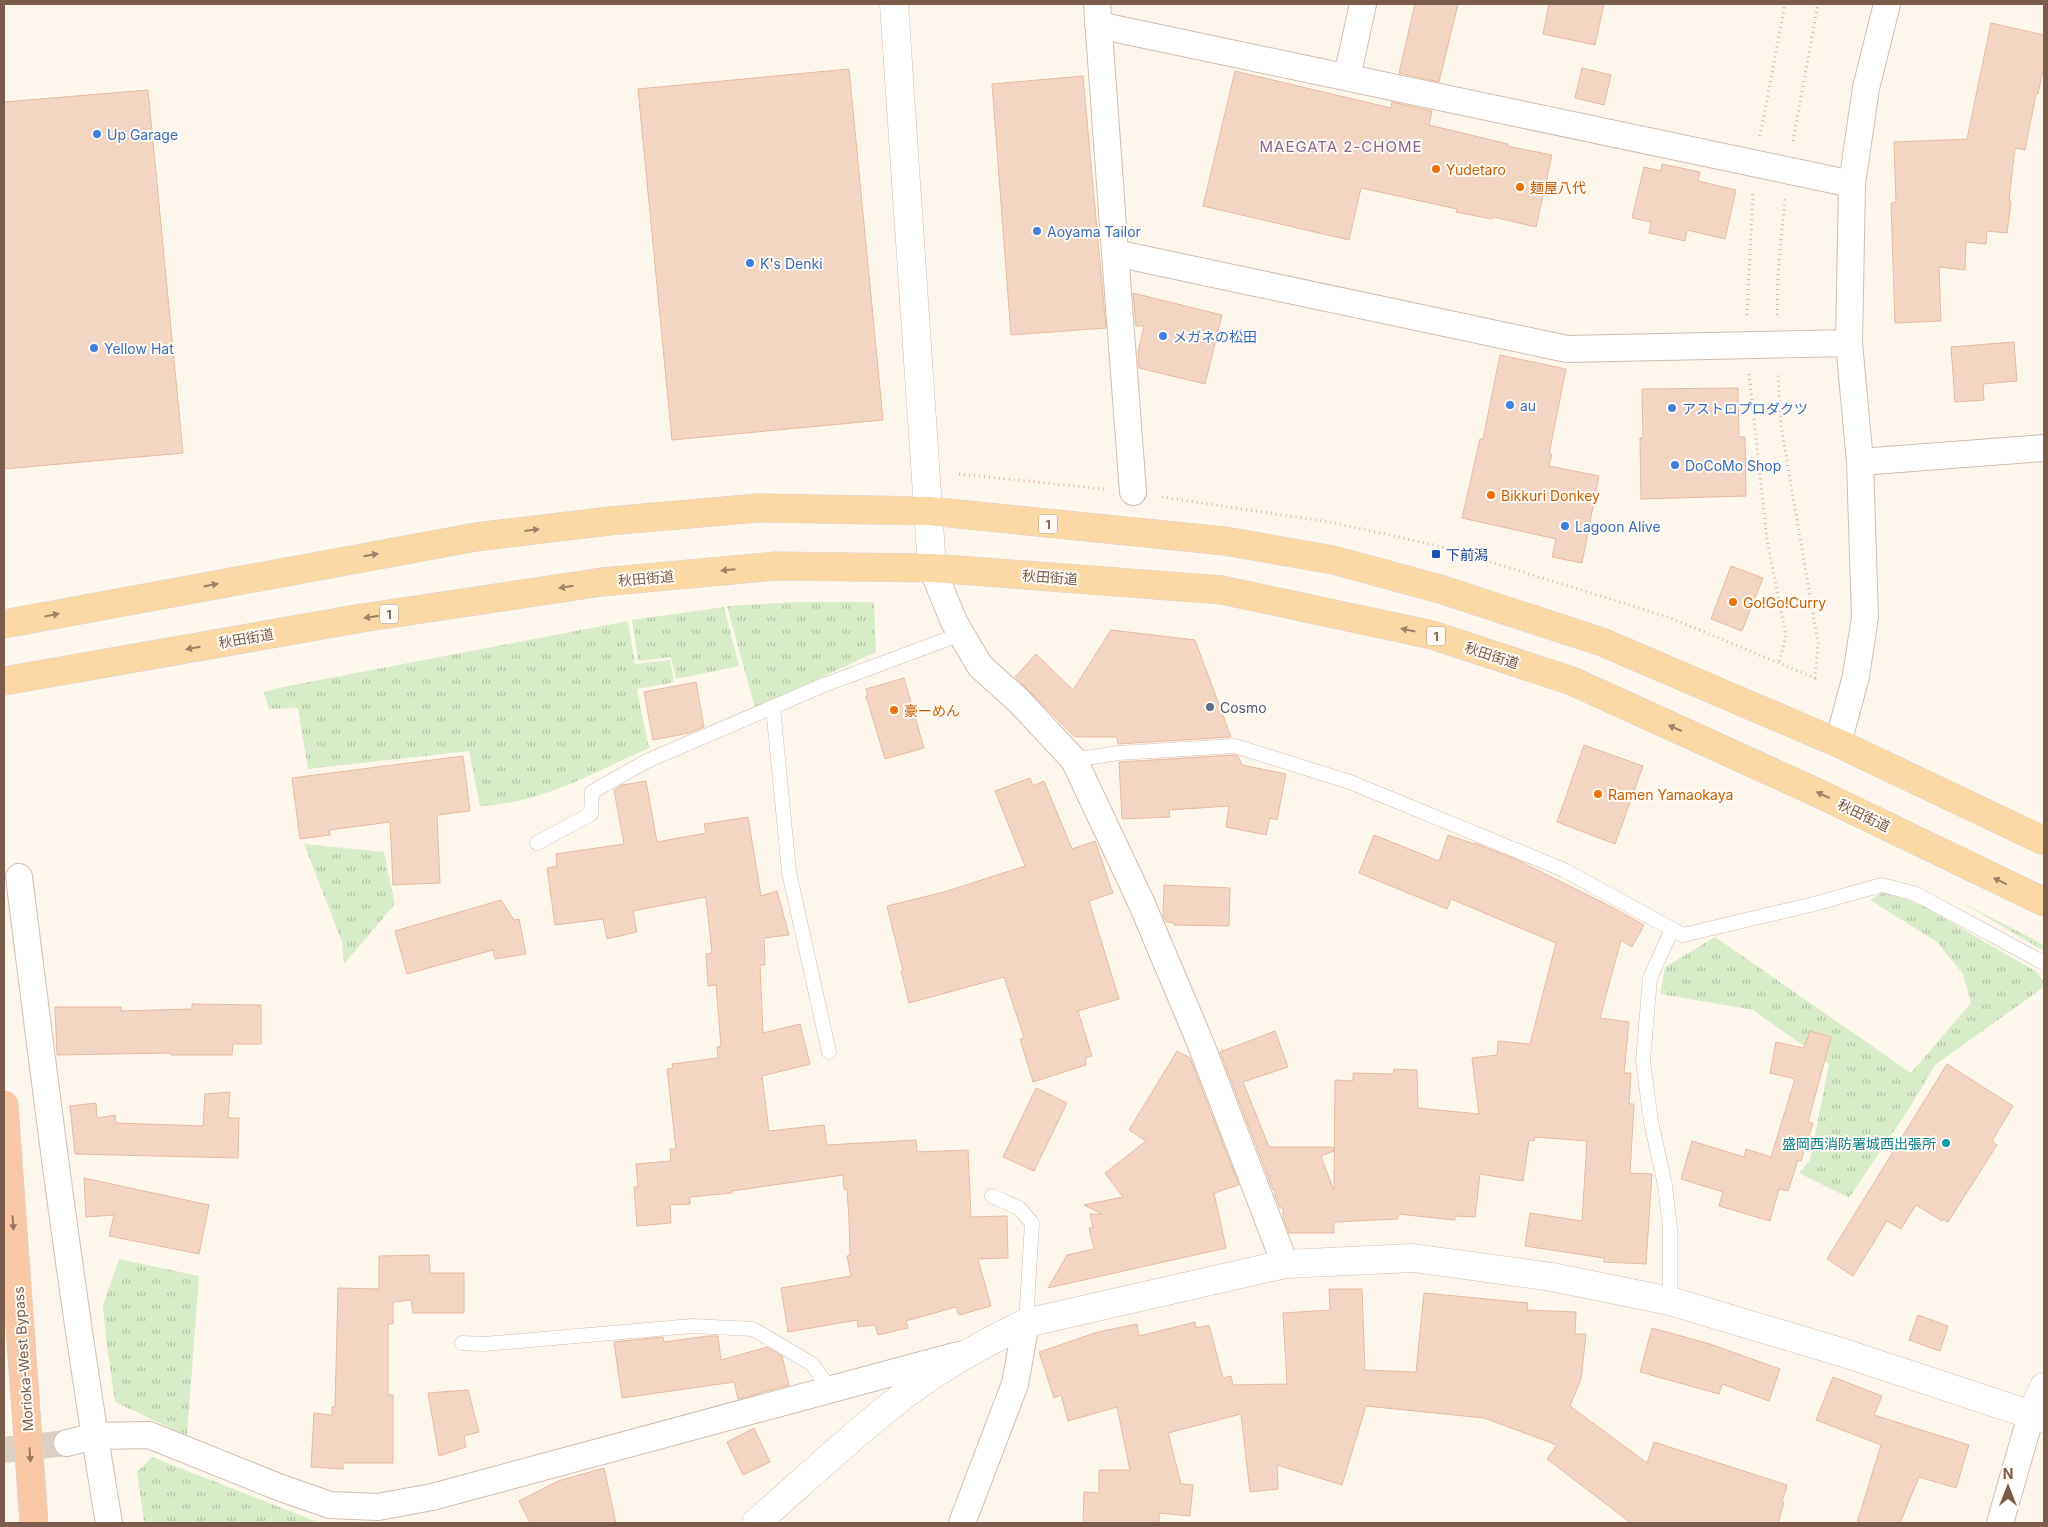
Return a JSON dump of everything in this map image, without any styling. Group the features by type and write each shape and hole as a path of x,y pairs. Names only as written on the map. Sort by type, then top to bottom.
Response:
{"highway":[{"name":"Morioka-West Bypass","path":"4,1104 34,1523"}],"main road":[{"name":"1","path":"4,624 476,537 609,521 758,508 929,512 1225,542 1333,560 1440,588 1602,642 1838,743 2044,840"},
{"name":"秋田街道","path":"4,681 362,618 602,582 776,566 932,568 1222,590 1432,635 1572,681 1820,794 2044,902"}],"street":[{"path":"894,4 932,568 961,634 980,666 1019,701 1074,760 1141,902 1200,1042 1285,1264"},
{"path":"1347,77 1363,4"},
{"path":"1838,743 1856,676 1865,617 1860,462 1849,343 1852,184 1866,88 1887,4"},
{"path":"1132,492 1097,14 1347,77 1852,184"},
{"path":"1115,253 1567,349 1849,343"},
{"path":"1860,462 2044,448"},
{"path":"19,876 44,1080 95,1436 110,1523"},
{"path":"756,1523 889,1406 966,1353 1026,1324 1285,1264 1413,1258 1552,1277 1670,1301 1841,1352 2038,1417"},
{"path":"962,1523 1015,1384 1026,1324"},
{"path":"67,1443 95,1436 150,1435 281,1488 330,1505 378,1507 432,1497 966,1353"},
{"path":"2000,1523 2038,1417 2044,1387"}],"lane":[{"path":"537,843 591,814 592,792 647,761 824,685 961,634"},
{"path":"773,707 789,872 829,1052"},
{"path":"1074,760 1118,753 1235,746 1350,782 1564,870 1683,935 1814,904 1882,884 1916,894 2044,963"},
{"path":"1670,1301 1670,1229 1665,1185 1651,1122 1643,1061 1650,978 1672,929"},
{"path":"992,1196 1019,1208 1032,1223 1026,1324"},
{"path":"462,1343 484,1344 692,1326 753,1329 812,1364 831,1390"}],"green space":[{"path":"798,602 874,602 876,652 755,708 727,606"},
{"path":"724,607 739,666 676,679 671,657 638,661 632,620"},
{"path":"628,621 635,664 670,660 674,682 637,689 649,748 546,793 502,804 480,806 469,751 308,769 298,708 269,709 264,692 283,687"},
{"path":"304,844 384,852 395,904 344,964 342,942"},
{"path":"1884,892 1921,905 2037,972 2044,982 2044,987 1935,1065 1910,1107 1849,1198 1799,1173 1810,1160 1829,1064 1753,1010 1660,994 1665,967 1715,937 1911,1073 1971,1003 1963,974 1937,942 1870,900"},
{"path":"1961,902 2044,945 2044,951"},
{"path":"119,1259 199,1276 187,1436 115,1402 103,1305"},
{"path":"152,1457 320,1523 144,1523 137,1472"}],"building":[{"path":"1415,4 1458,4 1439,82 1399,73"},
{"path":"1549,4 1604,4 1595,45 1543,34"},
{"path":"1991,23 2044,35 2044,65 2025,150 2015,148 2007,233 1987,231 1986,244 1966,242 1965,270 1939,267 1941,321 1895,323 1891,203 1896,202 1894,142 1967,139"},
{"path":"1582,68 1611,75 1604,105 1575,98"},
{"path":"849,69 883,420 672,440 638,89"},
{"path":"1235,71 1391,108 1392,102 1432,111 1429,125 1508,144 1507,146 1552,155 1536,227 1493,217 1492,219 1456,212 1457,209 1361,188 1349,240 1203,206"},
{"path":"1083,76 1106,328 1011,335 992,84"},
{"path":"148,90 183,453 4,469 4,102"},
{"path":"1662,164 1700,172 1698,181 1736,190 1725,239 1687,230 1685,241 1649,233 1651,222 1632,218 1644,167 1661,171"},
{"path":"1133,293 1222,315 1205,384 1139,368 1138,352 1144,326 1136,326"},
{"path":"2014,342 2017,381 1983,384 1984,400 1955,402 1951,347"},
{"path":"1500,355 1566,369 1549,454 1552,454 1549,466 1599,476 1582,563 1552,557 1556,539 1462,518 1480,439 1483,439"},
{"path":"1738,388 1739,437 1745,437 1746,496 1641,499 1640,438 1643,438 1642,389"},
{"path":"1731,566 1763,578 1742,631 1711,619"},
{"path":"1111,630 1195,640 1231,737 1118,744 1117,737 1075,737 1015,677 1036,654 1073,690"},
{"path":"904,678 924,748 885,759 866,696 868,696 866,689"},
{"path":"696,682 704,727 689,733 653,740 644,692"},
{"path":"1584,745 1643,766 1615,844 1557,822"},
{"path":"463,756 470,811 437,815 440,883 393,885 390,822 329,830 330,835 300,839 292,778"},
{"path":"1238,756 1242,765 1286,774 1277,820 1270,818 1266,835 1226,827 1229,806 1169,810 1170,817 1122,819 1119,762"},
{"path":"1030,778 1033,786 1044,781 1072,849 1095,841 1113,893 1089,901 1119,999 1078,1011 1092,1056 1085,1058 1086,1065 1033,1082 1020,1039 1024,1038 1004,977 909,1003 887,906 944,892 1025,866 995,791"},
{"path":"646,781 657,842 706,833 704,824 748,817 761,896 777,891 789,935 764,938 765,965 760,965 763,1033 800,1024 810,1064 762,1076 769,1131 824,1125 827,1145 916,1140 917,1152 968,1150 971,1217 1007,1216 1008,1258 978,1259 991,1306 959,1315 956,1307 906,1321 908,1328 878,1335 875,1325 858,1327 857,1320 788,1332 781,1288 851,1276 847,1256 850,1255 847,1189 844,1190 843,1175 732,1191 732,1193 690,1197 690,1204 670,1205 671,1223 637,1226 634,1187 638,1187 636,1164 671,1161 670,1149 676,1149 667,1069 673,1068 672,1064 718,1058 717,1047 721,1046 716,985 708,986 706,954 712,953 706,897 633,911 637,932 607,939 603,919 555,925 547,868 557,866 556,854 624,844 614,790 622,785"},
{"path":"1374,835 1439,861 1448,835 1475,843 1515,859 1644,925 1632,947 1621,940 1600,1018 1629,1022 1624,1073 1631,1073 1629,1104 1634,1104 1630,1173 1652,1174 1646,1264 1604,1262 1604,1258 1525,1246 1530,1213 1582,1221 1587,1141 1535,1137 1534,1141 1529,1140 1523,1181 1480,1174 1475,1217 1455,1216 1455,1220 1398,1214 1398,1219 1334,1222 1334,1233 1289,1233 1283,1217 1283,1208 1280,1208 1275,1196 1275,1190 1273,1190 1220,1052 1275,1031 1288,1067 1243,1082 1269,1147 1333,1147 1334,1151 1321,1156 1334,1191 1335,1080 1353,1081 1353,1073 1393,1074 1394,1069 1417,1070 1418,1108 1479,1114 1472,1058 1497,1055 1498,1041 1530,1044 1556,943 1451,899 1447,909 1359,873"},
{"path":"1164,885 1230,888 1229,926 1174,925 1174,923 1166,922 1163,916"},
{"path":"501,900 514,920 519,919 526,954 495,959 493,950 407,974 395,931"},
{"path":"192,1004 261,1005 261,1044 233,1044 232,1055 171,1055 171,1053 57,1055 55,1007 121,1007 121,1011 192,1009"},
{"path":"1810,1031 1831,1037 1808,1122 1813,1123 1801,1161 1798,1160 1788,1191 1779,1189 1770,1221 1719,1206 1723,1192 1681,1179 1692,1141 1744,1157 1746,1149 1771,1157 1795,1079 1770,1073 1776,1042 1804,1048"},
{"path":"1177,1051 1190,1058 1239,1185 1214,1193 1226,1248 1048,1288 1067,1255 1094,1249 1089,1228 1093,1227 1090,1214 1102,1214 1084,1205 1123,1197 1105,1173 1146,1141 1129,1130"},
{"name":"盛岡西消防署城西出張所","path":"1947,1064 2013,1106 1992,1141 1997,1145 1948,1222 1943,1219 1942,1221 1916,1205 1901,1229 1887,1221 1853,1276 1827,1259"},
{"path":"1036,1088 1067,1103 1034,1171 1003,1157"},
{"path":"230,1092 228,1118 239,1118 238,1158 75,1154 70,1106 96,1103 97,1118 115,1115 116,1123 203,1126 205,1094"},
{"path":"84,1178 209,1205 199,1254 109,1236 114,1215 86,1217"},
{"path":"429,1255 430,1273 464,1273 464,1313 413,1313 411,1300 393,1302 393,1324 388,1324 388,1395 393,1395 393,1463 343,1463 343,1469 311,1467 314,1413 332,1415 332,1407 335,1407 338,1288 379,1289 379,1256"},
{"path":"1329,1289 1362,1289 1365,1370 1416,1372 1424,1293 1528,1303 1527,1310 1576,1312 1575,1334 1586,1334 1581,1379 1570,1406 1647,1463 1654,1442 1787,1485 1778,1523 1631,1523 1547,1459 1557,1445 1484,1418 1366,1406 1342,1485 1277,1465 1278,1489 1250,1492 1241,1414 1168,1433 1181,1484 1193,1485 1190,1516 1159,1513 1159,1523 1083,1523 1084,1492 1099,1493 1099,1470 1130,1470 1117,1407 1068,1421 1061,1395 1054,1398 1039,1352 1098,1332 1137,1324 1139,1336 1195,1322 1196,1328 1209,1325 1223,1378 1231,1376 1233,1385 1287,1384 1283,1313 1330,1310"},
{"path":"1918,1315 1948,1326 1940,1351 1909,1340"},
{"path":"1652,1328 1710,1344 1780,1369 1769,1401 1722,1384 1719,1394 1640,1372"},
{"path":"718,1336 721,1360 767,1347 782,1356 789,1385 738,1399 734,1382 622,1398 614,1342 663,1337 664,1342"},
{"path":"1833,1377 1882,1396 1874,1415 1969,1445 1956,1488 1919,1477 1900,1523 1857,1523 1881,1445 1816,1420"},
{"path":"468,1390 479,1432 464,1436 466,1447 439,1456 428,1393"},
{"path":"754,1428 770,1462 743,1475 727,1442"},
{"path":"604,1468 616,1523 530,1523 519,1501 558,1481"}],"tunnel":[{"path":"4,1450 67,1443"}],"place":[{"name":"Up Garage","path":"97,134"},
{"name":"Yudetaro","path":"1436,169"},
{"name":"麺屋八代","path":"1520,187"},
{"name":"Aoyama Tailor","path":"1037,231"},
{"name":"K's Denki","path":"750,263"},
{"name":"メガネの松田","path":"1163,336"},
{"name":"Yellow Hat","path":"94,348"},
{"name":"au","path":"1510,405"},
{"name":"アストロプロダクツ","path":"1672,408"},
{"name":"DoCoMo Shop","path":"1675,465"},
{"name":"Bikkuri Donkey","path":"1491,495"},
{"name":"Lagoon Alive","path":"1565,526"},
{"name":"下前潟","path":"1436,554"},
{"name":"Go!Go!Curry","path":"1733,602"},
{"name":"Cosmo","path":"1210,707"},
{"name":"豪ーめん","path":"894,710"},
{"name":"Ramen Yamaokaya","path":"1598,794"},
{"name":"盛岡西消防署城西出張所","path":"1946,1143"}],"district":[{"name":"MAEGATA 2-CHOME","path":"1341,146"}]}
